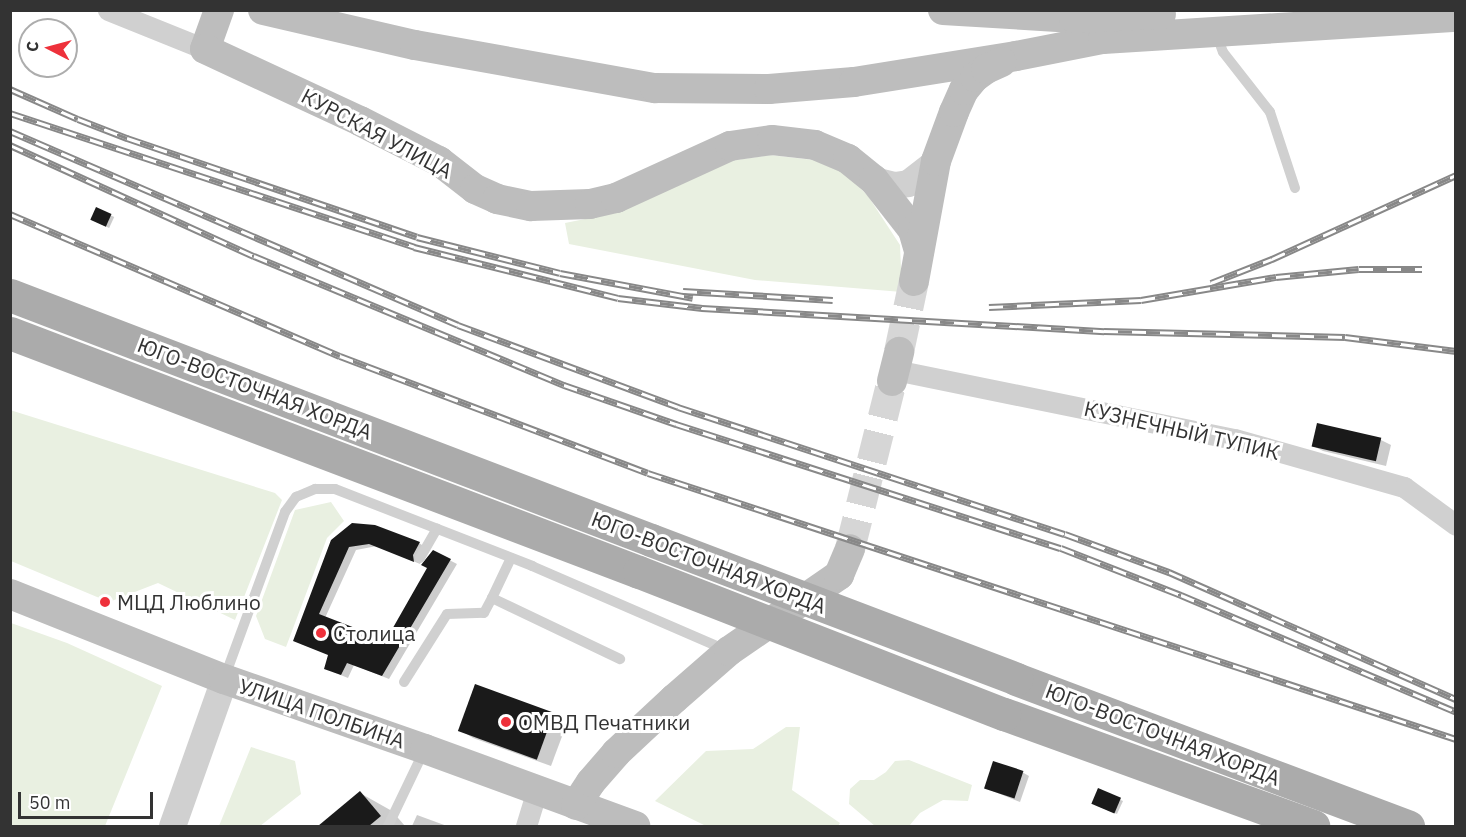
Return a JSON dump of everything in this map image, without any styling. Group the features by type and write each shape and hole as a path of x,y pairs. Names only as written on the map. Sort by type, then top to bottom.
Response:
{"main road":[{"path":"205,49 221,10"},
{"path":"221,10 224,38 231,47 286,84"},
{"path":"263,10 415,45 559,73 655,88 769,89 854,81 1016,56 1219,20"},
{"path":"943,10 1074,18 1219,20 1455,17"},
{"name":"КУРСКАЯ УЛИЦА","path":"205,49 286,84 439,161 475,189 497,199 531,206 565,207 616,198 730,146 772,140 815,145 848,159 874,180 913,230 919,251"},
{"path":"915,281 936,161 964,90 986,69 1016,56"},
{"name":"ЮГО-ВОСТОЧНАЯ ХОРДА","path":"10,295 1408,826"},
{"name":"ЮГО-ВОСТОЧНАЯ ХОРДА","path":"10,333 639,572 1004,714 1313,826"},
{"path":"576,805 591,782 616,753 729,651 845,562"},
{"name":"УЛИЦА ПОЛБИНА","path":"10,594 224,679 635,826"}],"street":[{"path":"108,10 205,49"},
{"path":"874,180 894,185 908,183 936,161"},
{"name":"КУЗНЕЧНЫЙ ТУПИК","path":"895,368 1234,439 1404,487 1455,525"},
{"path":"172,826 224,679"},
{"path":"526,826 537,791"}],"lane":[{"path":"1219,20 1223,52 1270,112 1295,188"},
{"path":"224,679 285,512 296,497 315,489 335,489 511,558 729,651"},
{"path":"420,558 437,530"},
{"path":"404,681 447,614 484,613 511,558"},
{"path":"492,598 620,659"},
{"path":"388,826 425,749"}],"green space":[{"path":"770,155 814,160 847,174 868,196 900,245 902,292 755,280 569,244 565,223 615,213 729,161"},
{"path":"10,410 275,493 282,500 235,620 158,583 109,602 11,561"},
{"path":"331,502 344,521 327,538 286,647 265,639 256,616 295,510"},
{"path":"11,623 67,643 162,686 105,826 11,826"},
{"path":"786,727 800,727 792,790 840,823 838,826 706,826 655,801 706,751 753,749"},
{"path":"251,747 295,761 301,794 260,826 219,826"},
{"path":"909,760 972,785 968,801 943,800 920,813 909,826 875,826 849,804 850,789 860,780 874,780 886,772 895,761"}],"building":[{"path":"96,207 112,214 106,227 90,220"},
{"path":"1317,423 1381,438 1376,461 1312,446"},
{"path":"352,523 375,525 420,542 413,555 414,562 369,544 349,547 319,614 386,640 427,568 421,565 433,550 451,559 382,676 347,663 341,675 324,669 328,655 293,641 331,540"},
{"name":"ОМВД Печатники","path":"475,684 554,713 537,760 458,731"},
{"path":"993,761 1023,771 1014,798 984,789"},
{"path":"1098,788 1121,798 1114,813 1091,804"},
{"path":"360,791 381,816 369,826 318,826"}],"tunnel":[{"path":"899,352 914,281"},
{"path":"850,549 892,381"}],"railway":[{"path":"10,89 127,138 417,237 560,273 693,298"},
{"path":"10,113 414,247 618,298 702,308 1104,331 1345,337 1456,351"},
{"path":"10,131 458,325 678,407 1065,534 1169,572 1456,699"},
{"path":"10,145 254,256 564,385 676,424 1061,548 1181,595 1456,712"},
{"path":"1211,283 1272,259 1456,175"},
{"path":"10,214 340,356 648,473 1456,739"},
{"path":"989,307 1141,300 1276,277 1359,269 1422,269"},
{"path":"683,291 833,300"}],"place":[{"name":"МЦД Люблино","path":"105,602"},
{"name":"Столица","path":"321,633"},
{"name":"ОМВД Печатники","path":"506,722"}]}
